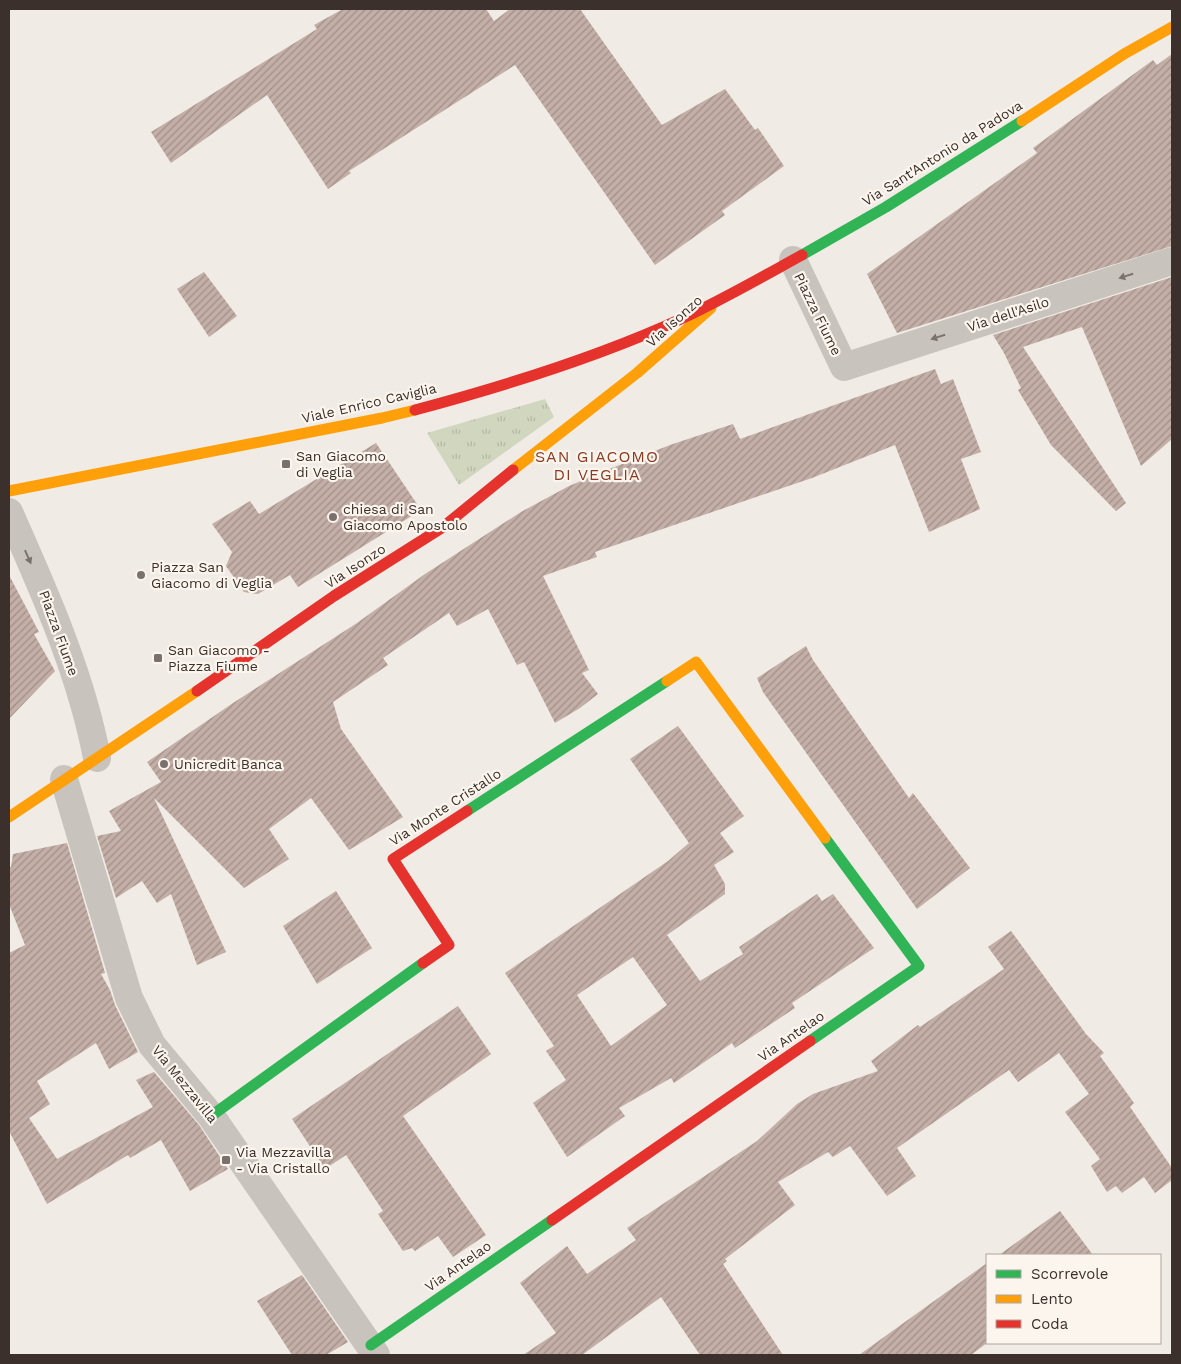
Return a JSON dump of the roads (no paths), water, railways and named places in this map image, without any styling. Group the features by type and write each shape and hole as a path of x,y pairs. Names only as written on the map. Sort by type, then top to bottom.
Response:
{"main road":[{"name":"Via Sant'Antonio da Padova","path":"723,297 793,260 862,220 990,142 1135,47 1172,27"},
{"name":"Viale Enrico Caviglia","path":"9,491 355,423 442,402 522,379 626,342 676,321 723,297"},
{"name":"Via Isonzo","path":"9,817 148,725 334,596 443,527 538,449 638,373 723,297"},
{"name":"Via Monte Cristallo","path":"211,1116 449,945 393,859 696,662"},
{"name":"Via Antelao","path":"374,1350 919,966 696,662"}],"street":[{"name":"Piazza Fiume","path":"793,260 844,367"},
{"name":"Via dell'Asilo","path":"844,367 1172,261"},
{"name":"Piazza Fiume","path":"9,512 45,594 73,672 93,735 97,758"},
{"name":"Via Mezzavilla","path":"64,779 129,998 152,1044 211,1116 374,1350"}],"place":[{"name":"San Giacomo di Veglia","path":"286,464"},
{"name":"chiesa di San Giacomo Apostolo","path":"333,517"},
{"name":"Piazza San Giacomo di Veglia","path":"141,575"},
{"name":"San Giacomo - Piazza Fiume","path":"158,658"},
{"name":"Unicredit Banca","path":"164,764"},
{"name":"Via Mezzavilla - Via Cristallo","path":"226,1160"}],"district":[{"name":"SAN GIACOMO DI VEGLIA","path":"597,465"}]}
